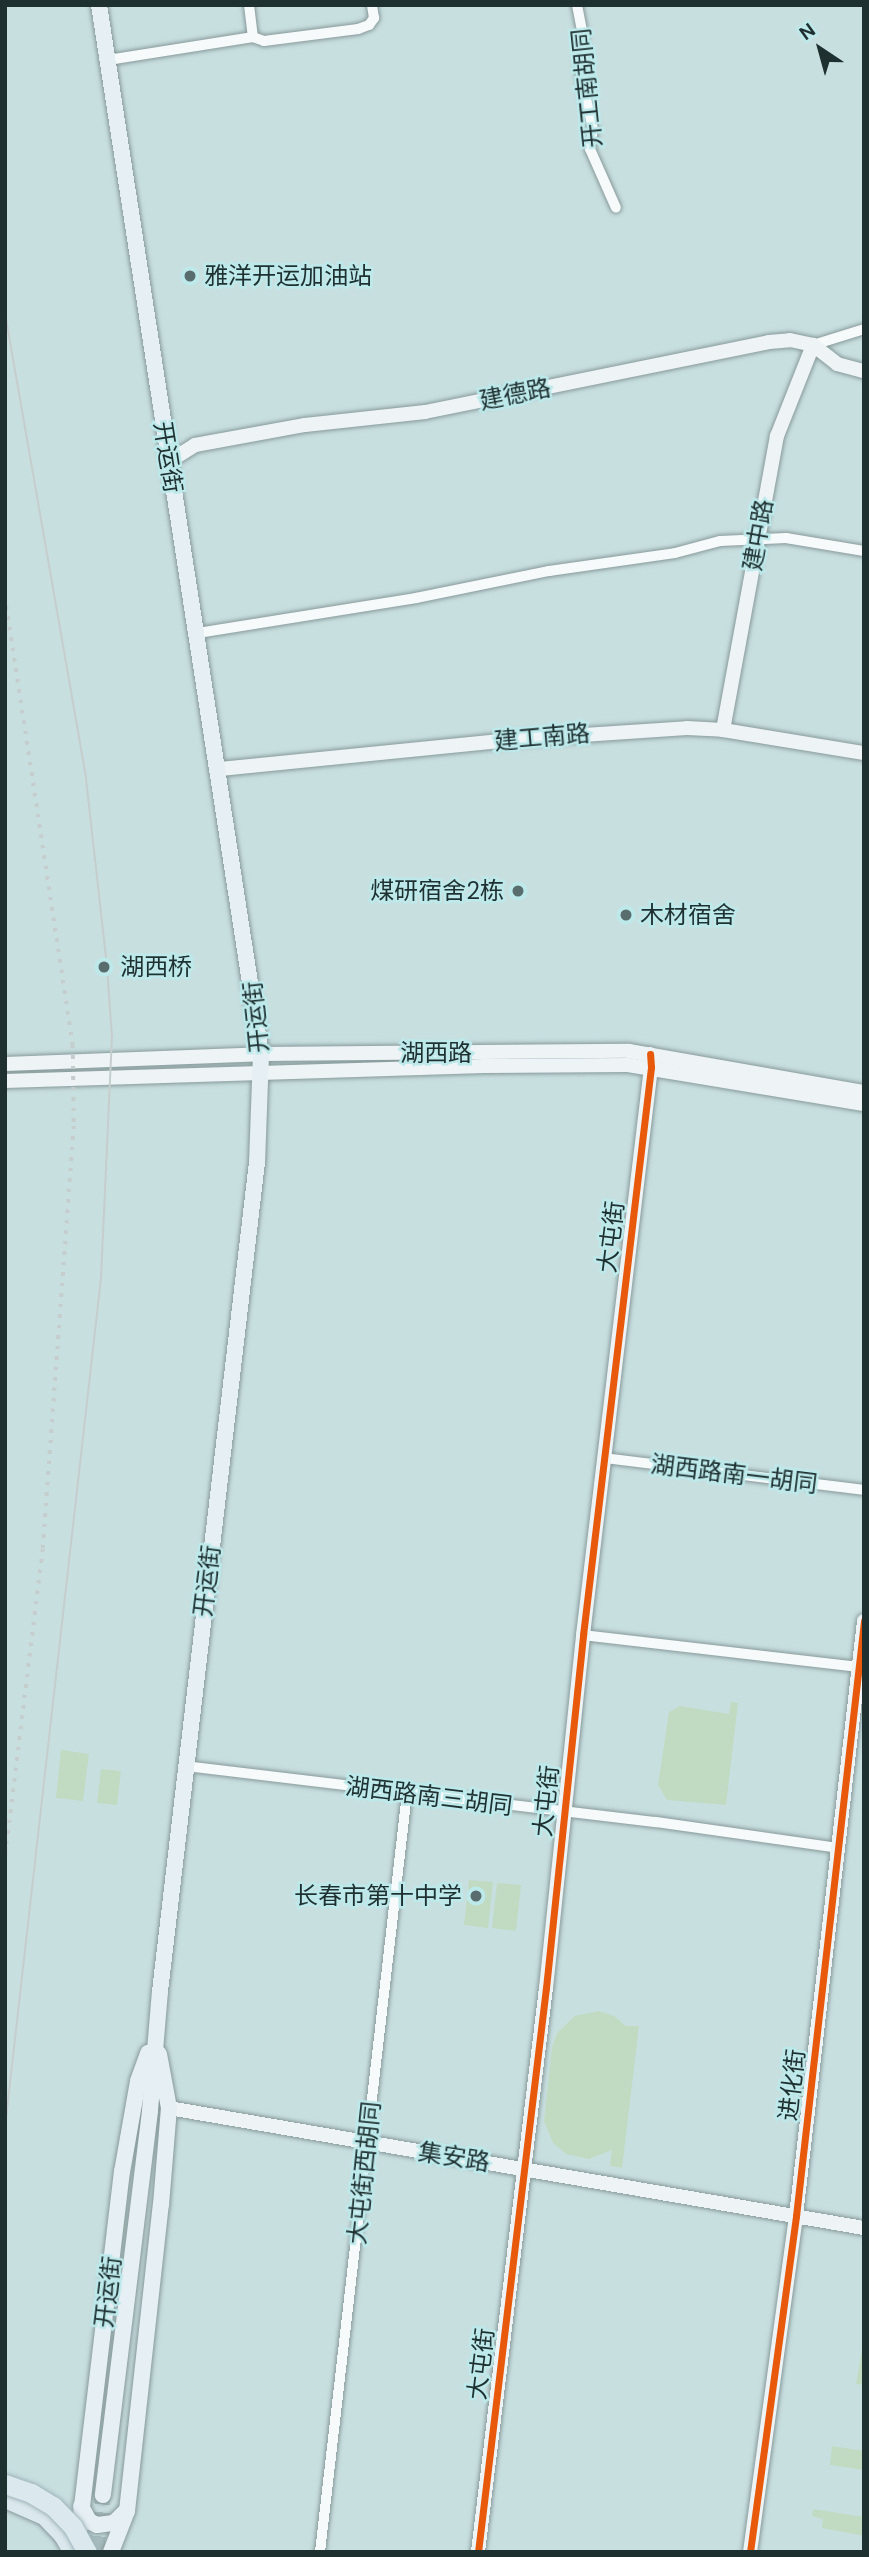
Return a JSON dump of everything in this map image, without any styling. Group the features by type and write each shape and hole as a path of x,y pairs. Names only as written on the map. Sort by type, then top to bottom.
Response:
{"highway":[{"path":"5,2484 31,2493 61,2512 87,2552"},
{"path":"5,2498 44,2515 75,2552"}],"main road":[{"name":"开运街","path":"99,5 168,462 220,769 261,1054 257,1162 185,1766 155,2035 150,2111 103,2495"},
{"name":"开运街","path":"111,2552 127,2511 169,2108 155,2035"},
{"name":"开运街","path":"75,2552 122,2172 138,2081 155,2035"},
{"path":"81,2506 89,2521 97,2525 114,2523 127,2511"}],"street":[{"path":"249,5 253,37"},
{"path":"108,60 253,37 264,41 358,29 369,25 374,18 372,5"},
{"name":"开工南胡同","path":"577,5 583,37 580,66 593,129 590,149 616,208"},
{"name":"建德路","path":"168,462 195,445 305,425 425,412 769,342 790,340 813,345 864,329"},
{"path":"813,345 837,365 864,371"},
{"name":"建中路","path":"723,730 777,436 813,345"},
{"path":"198,632 416,598 549,571 675,553 720,541 758,537 786,538 864,551"},
{"name":"建工南路","path":"220,769 628,730 723,730 864,753"},
{"name":"湖西路","path":"5,1064 261,1054 629,1051 650,1060 864,1104"},
{"name":"湖西路","path":"5,1080 650,1060 864,1091"},
{"name":"大屯街","path":"478,2552 650,1060"},
{"name":"湖西路南一胡同","path":"604,1458 864,1490"},
{"name":"进化街","path":"750,2552 796,2216 864,1621"},
{"path":"583,1635 859,1667"},
{"name":"湖西路南三胡同","path":"185,1766 656,1822 838,1848"},
{"name":"大屯街西胡同","path":"320,2552 407,1793"},
{"name":"集安路","path":"169,2108 864,2228"}],"green space":[{"path":"731,1702 738,1703 726,1805 667,1800 658,1785 669,1712 680,1706 729,1714"},
{"path":"61,1750 89,1754 83,1801 56,1798"},
{"path":"101,1769 121,1771 117,1805 97,1803"},
{"path":"469,1880 493,1882 488,1928 464,1925"},
{"path":"497,1883 521,1885 516,1931 492,1928"},
{"path":"599,2011 614,2016 626,2026 639,2026 622,2168 610,2166 612,2150 589,2159 566,2154 553,2143 544,2121 552,2048 557,2033 575,2016"},
{"path":"864,2337 864,2385 856,2384"},
{"path":"832,2446 864,2451 864,2470 830,2465"},
{"path":"813,2509 864,2517 864,2536 822,2528 823,2519 812,2516"}],"tunnel":[{"path":"96,2552 103,2495"}],"tram line":[{"path":"5,313 86,779 112,1036 101,1278 5,2127"}],"railway":[{"path":"5,596 73,1045 74,1126 43,1549 5,1858"}],"cycle path":[{"path":"478,2552 546,1988 583,1635 651,1067 650,1054"},
{"path":"750,2552 796,2216 864,1621"}],"place":[{"name":"雅洋开运加油站","path":"190,276"},
{"name":"煤研宿舍2栋","path":"518,891"},
{"name":"木材宿舍","path":"626,915"},
{"name":"湖西桥","path":"104,967"},
{"name":"长春市第十中学","path":"476,1896"}]}
